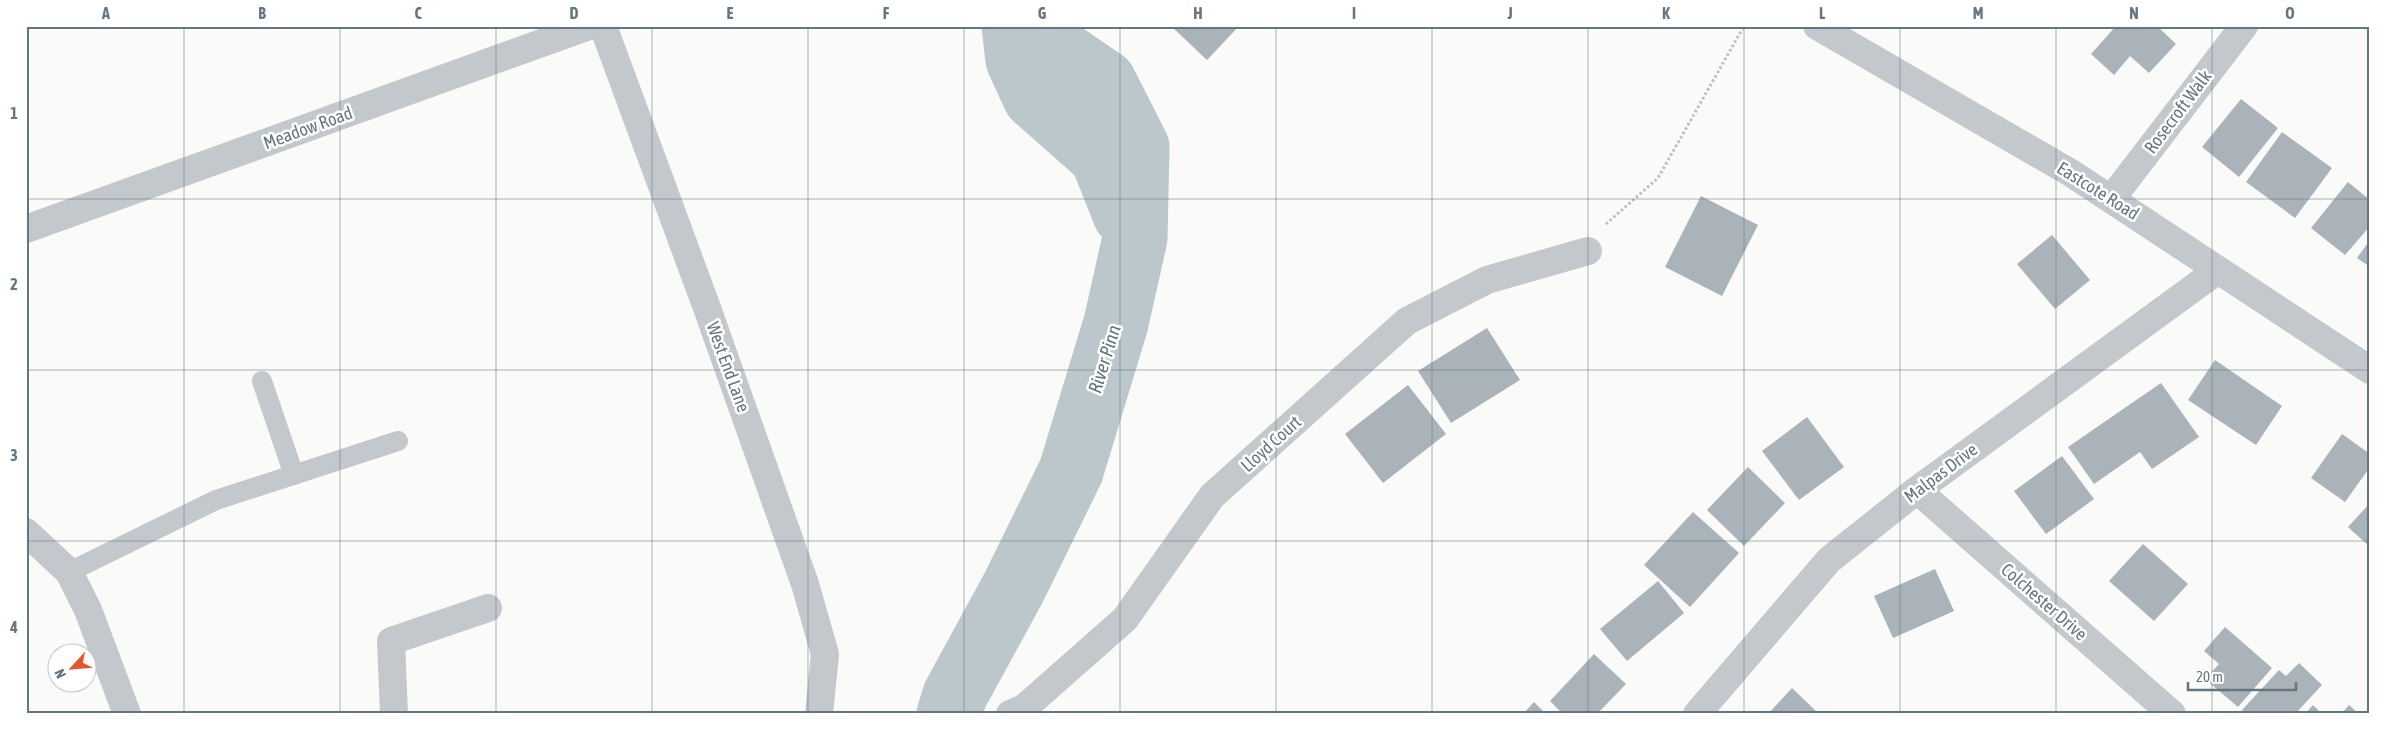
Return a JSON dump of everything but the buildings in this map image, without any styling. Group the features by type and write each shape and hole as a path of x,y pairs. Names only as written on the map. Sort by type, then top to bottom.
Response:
{"street":[{"name":"Meadow Road","path":"26,229 589,26"},
{"name":"West End Lane","path":"603,26 707,308 805,584 825,654 819,714"},
{"name":"Eastcote Road","path":"1817,26 2112,198 2370,370"},
{"name":"Rosecroft Walk","path":"2112,198 2244,26"},
{"name":"Lloyd Court","path":"1017,711 1125,619 1212,496 1407,321 1487,280 1588,251"},
{"name":"Malpas Drive","path":"1697,714 1829,560 1917,490 2218,270"},
{"name":"Colchester Drive","path":"1917,490 2172,714"},
{"path":"26,532 70,572 88,610 127,714"},
{"path":"394,714 391,642 488,608"}],"lane":[{"path":"262,381 294,474"},
{"path":"70,572 216,500 398,441"}],"path":[{"path":"1588,251 1601,229 1658,178 1744,26"}],"waterway":[{"path":"1014,26 1018,60 1035,97 1102,156 1125,214"},
{"name":"River Pinn","path":"949,714 955,695 1014,587 1071,471 1116,323 1135,238 1137,147 1104,82 1022,26"}]}
